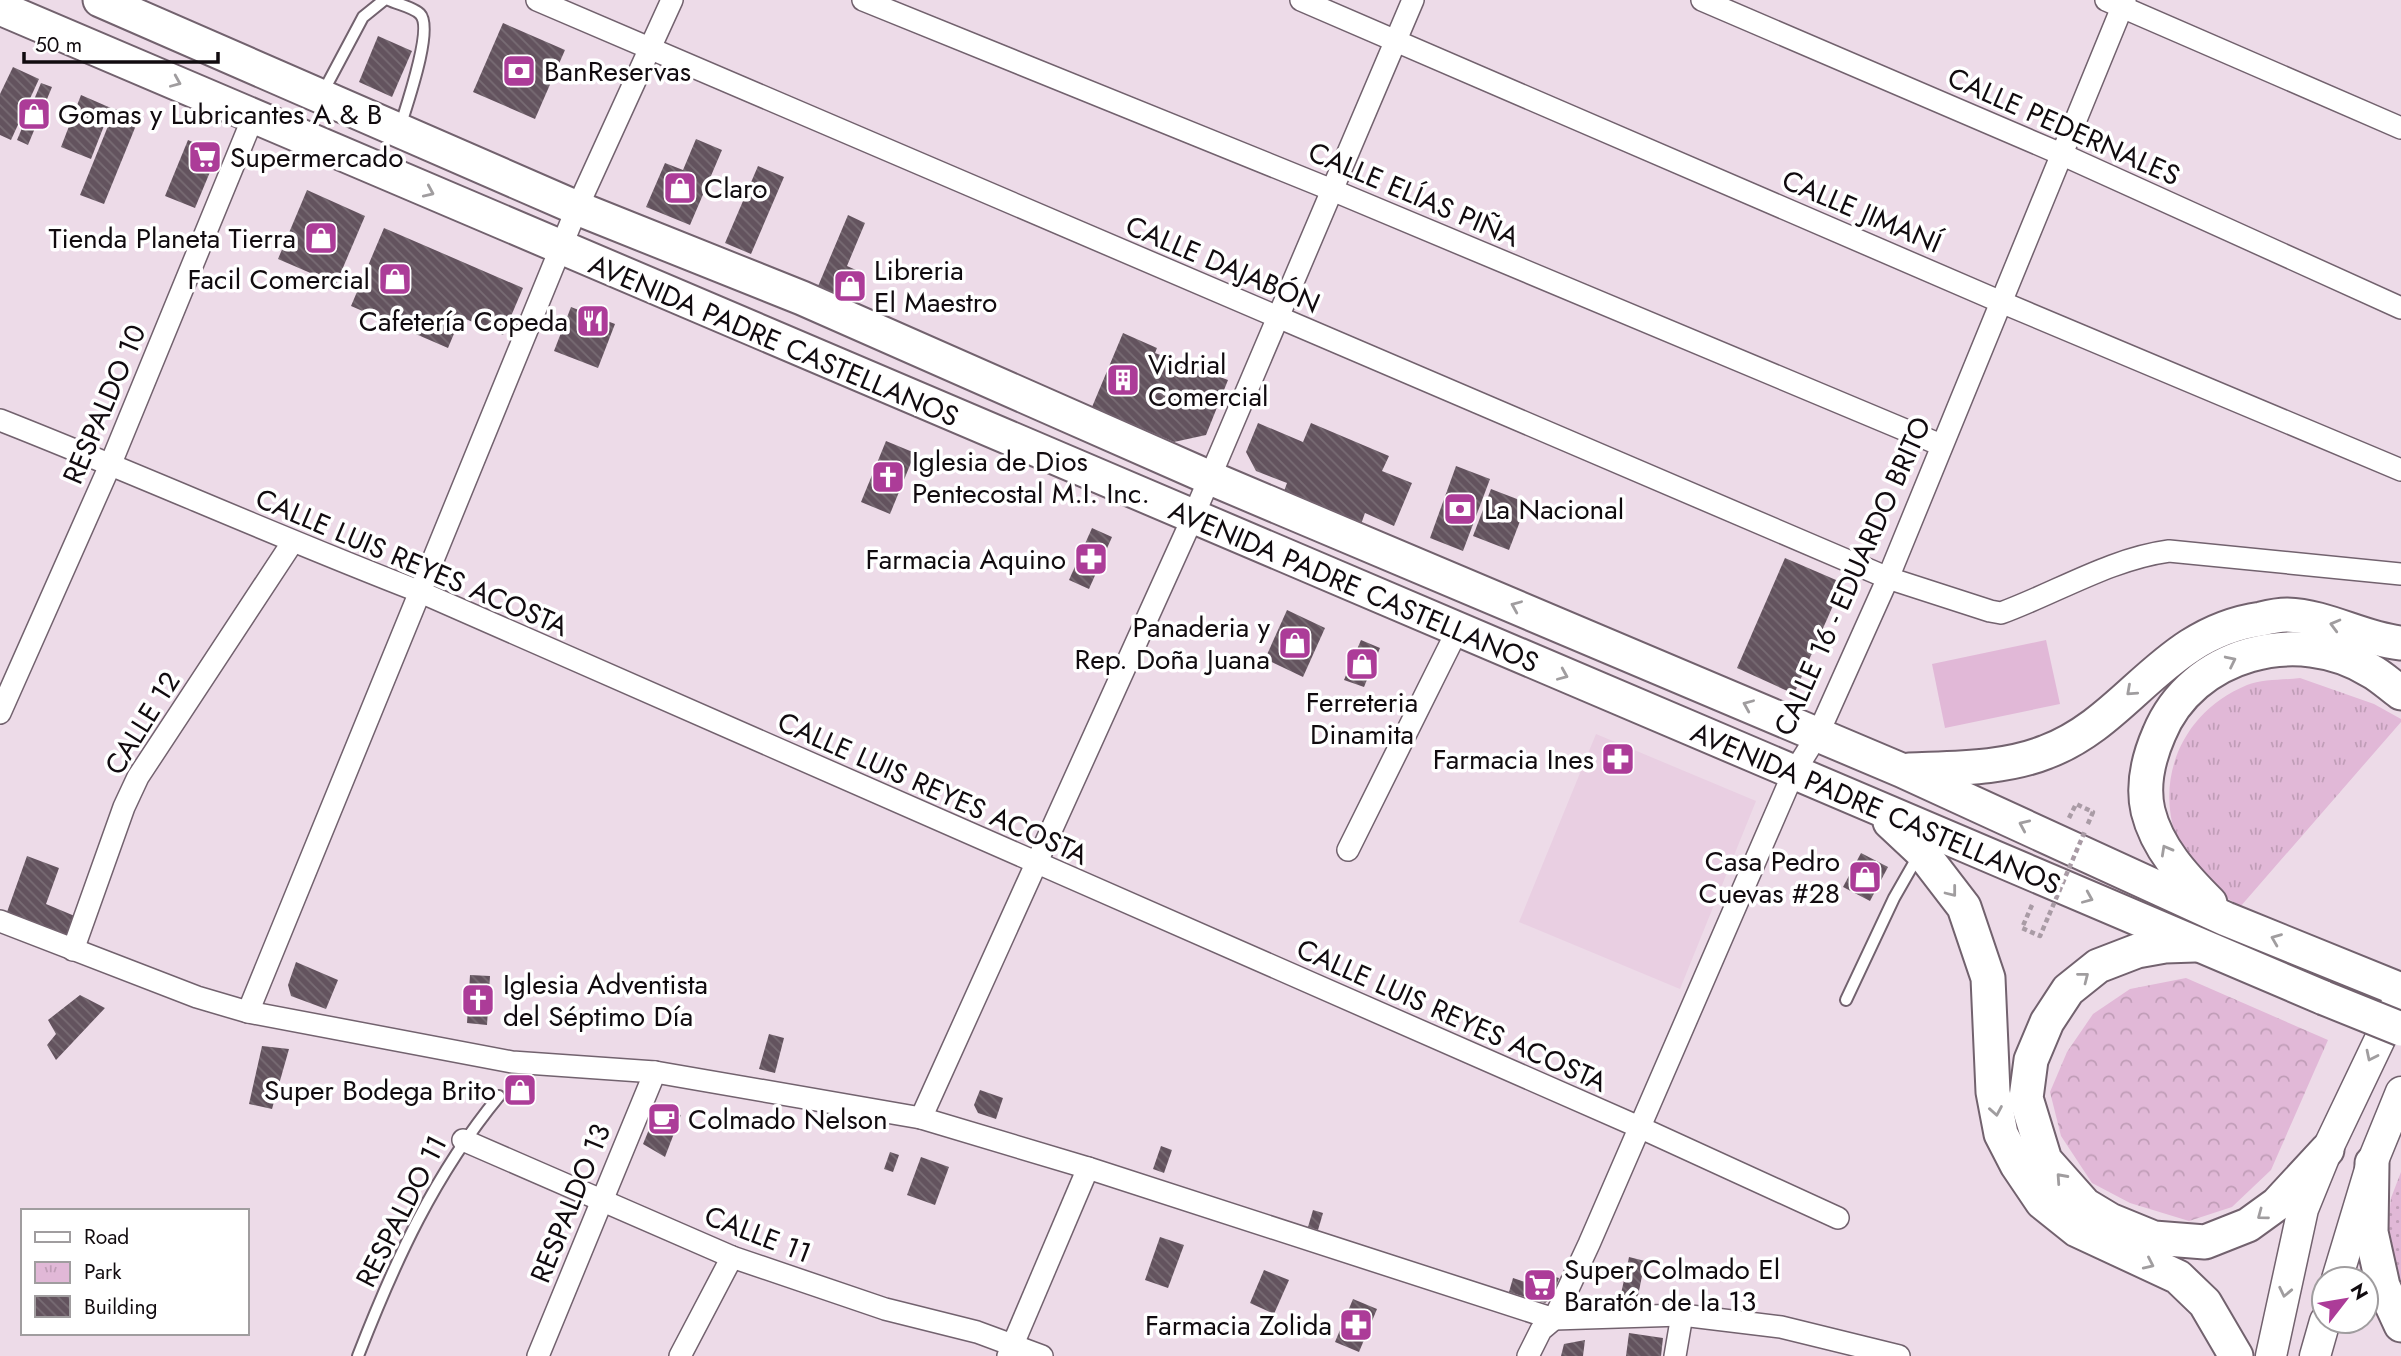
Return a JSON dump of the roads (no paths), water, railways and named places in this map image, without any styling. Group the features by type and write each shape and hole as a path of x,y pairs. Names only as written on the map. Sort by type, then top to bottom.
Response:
{"main road":[{"name":"AVENIDA PADRE CASTELLANOS","path":"100,0 578,208 802,298 1208,477 1818,734 2226,919 2401,992"},
{"name":"AVENIDA PADRE CASTELLANOS","path":"0,8 1793,774 2401,1029"},
{"path":"1901,770 1984,766 2046,753 2089,730 2151,673 2190,644 2236,622 2287,615 2401,643"},
{"path":"2226,919 2178,870 2147,811 2147,761 2165,718 2197,680 2235,657 2265,652 2299,649 2336,656 2370,670 2401,693"},
{"path":"1872,806 1921,851 1964,906 1988,978 1993,1092 2001,1134 2017,1165 2042,1202 2077,1230 2178,1277 2205,1303 2236,1356"},
{"path":"2200,945 2165,946 2137,951 2098,966 2068,989 2047,1022 2031,1060 2026,1098 2045,1160 2085,1205 2110,1220 2154,1238 2205,1242 2248,1225 2277,1204 2327,1150"},
{"path":"2271,1356 2303,1209 2327,1150 2401,992"},
{"path":"2341,1265 2372,1163 2401,1092"},
{"path":"2372,1163 2371,1232 2383,1286 2401,1325"},
{"path":"2315,1356 2321,1335"}],"street":[{"name":"CALLE DAJABÓN","path":"537,0 1888,578 2001,612 2136,558 2169,551 2401,574"},
{"path":"248,1012 418,592 578,208 648,48 672,0"},
{"name":"CALLE ELÍAS PIÑA","path":"863,0 1332,190 1941,445"},
{"name":"CALLE JIMANÍ","path":"1301,0 2001,302 2401,470"},
{"path":"921,1118 1034,863 1193,517 1413,0"},
{"name":"CALLE PEDERNALES","path":"1702,0 2061,154 2401,308"},
{"path":"2118,2 2401,128"},
{"name":"CALLE 16 - EDUARDO BRITO","path":"1528,1356 1541,1331 1553,1319 1793,774 1818,734 1888,578 2061,154 2118,2"},
{"name":"RESPALDO 10","path":"0,713 111,463 254,115"},
{"name":"CALLE LUIS REYES ACOSTA","path":"0,420 111,463 292,543 418,592 1639,1127 1838,1218"},
{"name":"CALLE 12","path":"72,950 124,807 138,777 292,543"},
{"path":"1348,850 1458,629"},
{"path":"0,920 197,997 248,1012 512,1062 655,1072 921,1118 1088,1168 1553,1319 1682,1315 1781,1327 1899,1356"},
{"name":"RESPALDO 13","path":"538,1356 655,1072"},
{"name":"CALLE 11","path":"463,1140 732,1257 885,1310 1011,1350 1042,1356"},
{"path":"1011,1350 1088,1168"},
{"path":"680,1356 732,1257"},
{"path":"1675,1356 1682,1315"}],"lane":[{"path":"321,97 363,18 387,0 419,14 424,23 422,47 399,131"},
{"path":"1846,1000 1894,898 1921,851"},
{"name":"RESPALDO 11","path":"358,1356 411,1231 463,1140 499,1096"}],"place":[{"name":"BanReservas","path":"519,71"},
{"name":"Gomas y Lubricantes A & B","path":"34,114"},
{"name":"Supermercado","path":"205,157"},
{"name":"Claro","path":"680,188"},
{"name":"Tienda Planeta Tierra","path":"321,238"},
{"name":"Facil Comercial","path":"395,279"},
{"name":"Libreria El Maestro","path":"850,286"},
{"name":"Cafetería Copeda","path":"593,321"},
{"name":"Vidrial Comercial","path":"1123,380"},
{"name":"Iglesia de Dios Pentecostal M.I. Inc.","path":"888,477"},
{"name":"La Nacional","path":"1460,509"},
{"name":"Farmacia Aquino","path":"1091,559"},
{"name":"Panaderia y Rep. Doña Juana","path":"1295,643"},
{"name":"Ferreteria Dinamita","path":"1362,664"},
{"name":"Farmacia Ines","path":"1618,759"},
{"name":"Casa Pedro Cuevas #28","path":"1865,877"},
{"name":"Iglesia Adventista del Séptimo Día","path":"478,1000"},
{"name":"Super Bodega Brito","path":"520,1090"},
{"name":"Colmado Nelson","path":"664,1119"},
{"name":"Super Colmado El Baratón de la 13","path":"1540,1285"},
{"name":"Farmacia Zolida","path":"1356,1325"}]}
